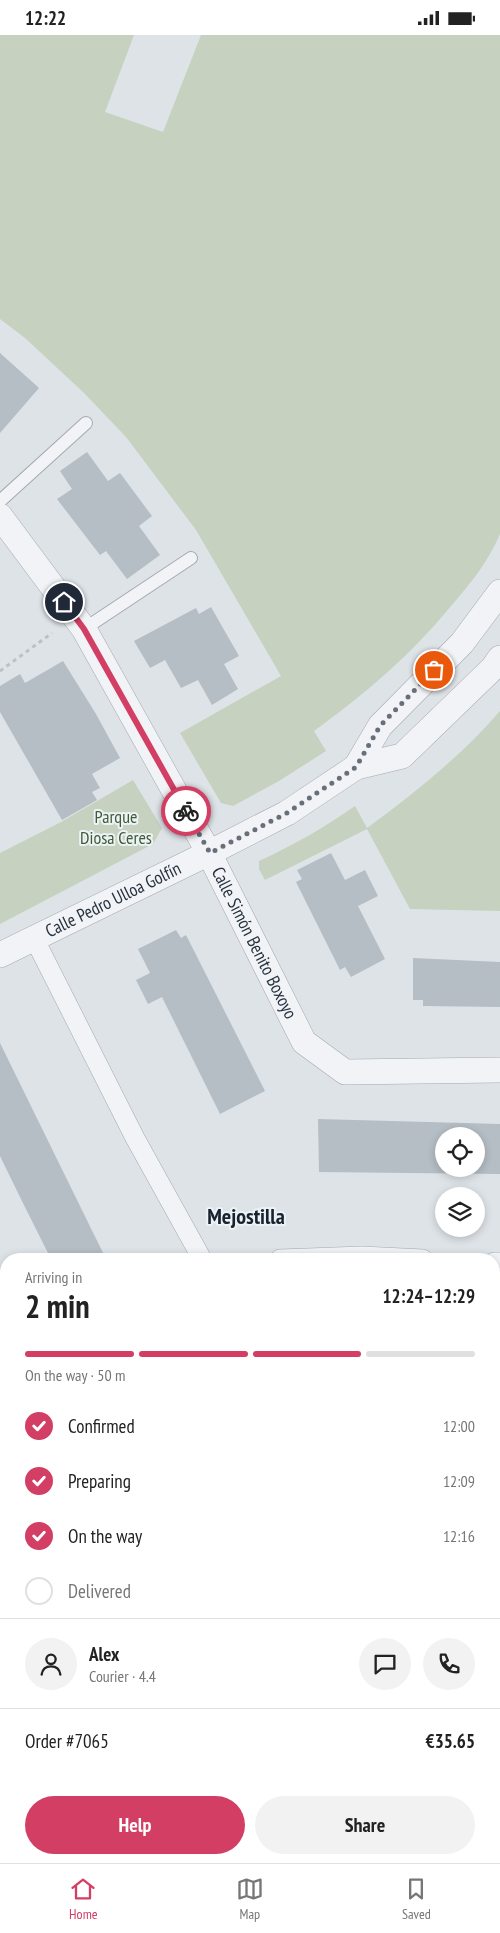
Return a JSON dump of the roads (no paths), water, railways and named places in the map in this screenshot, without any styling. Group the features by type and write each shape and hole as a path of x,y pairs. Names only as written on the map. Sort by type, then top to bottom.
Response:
{"street":[{"name":"Calle Simón Benito Boxoyo","path":"0,516 79,623 210,853 304,1042 346,1072 500,1070"},
{"name":"Calle Pedro Ulloa Golfín","path":"356,767 380,726 462,643 500,592"},
{"name":"Calle Pedro Ulloa Golfín","path":"0,955 210,853 287,813 356,767 402,756 493,668 500,658"},
{"path":"34,937 135,1138 199,1253"}],"lane":[{"path":"0,501 86,423"},
{"path":"79,623 191,558"}],"district":[{"name":"Mejostilla","path":"246,1216"}],"park label":[{"name":"Parque Diosa Ceres","path":"116,828"}]}
